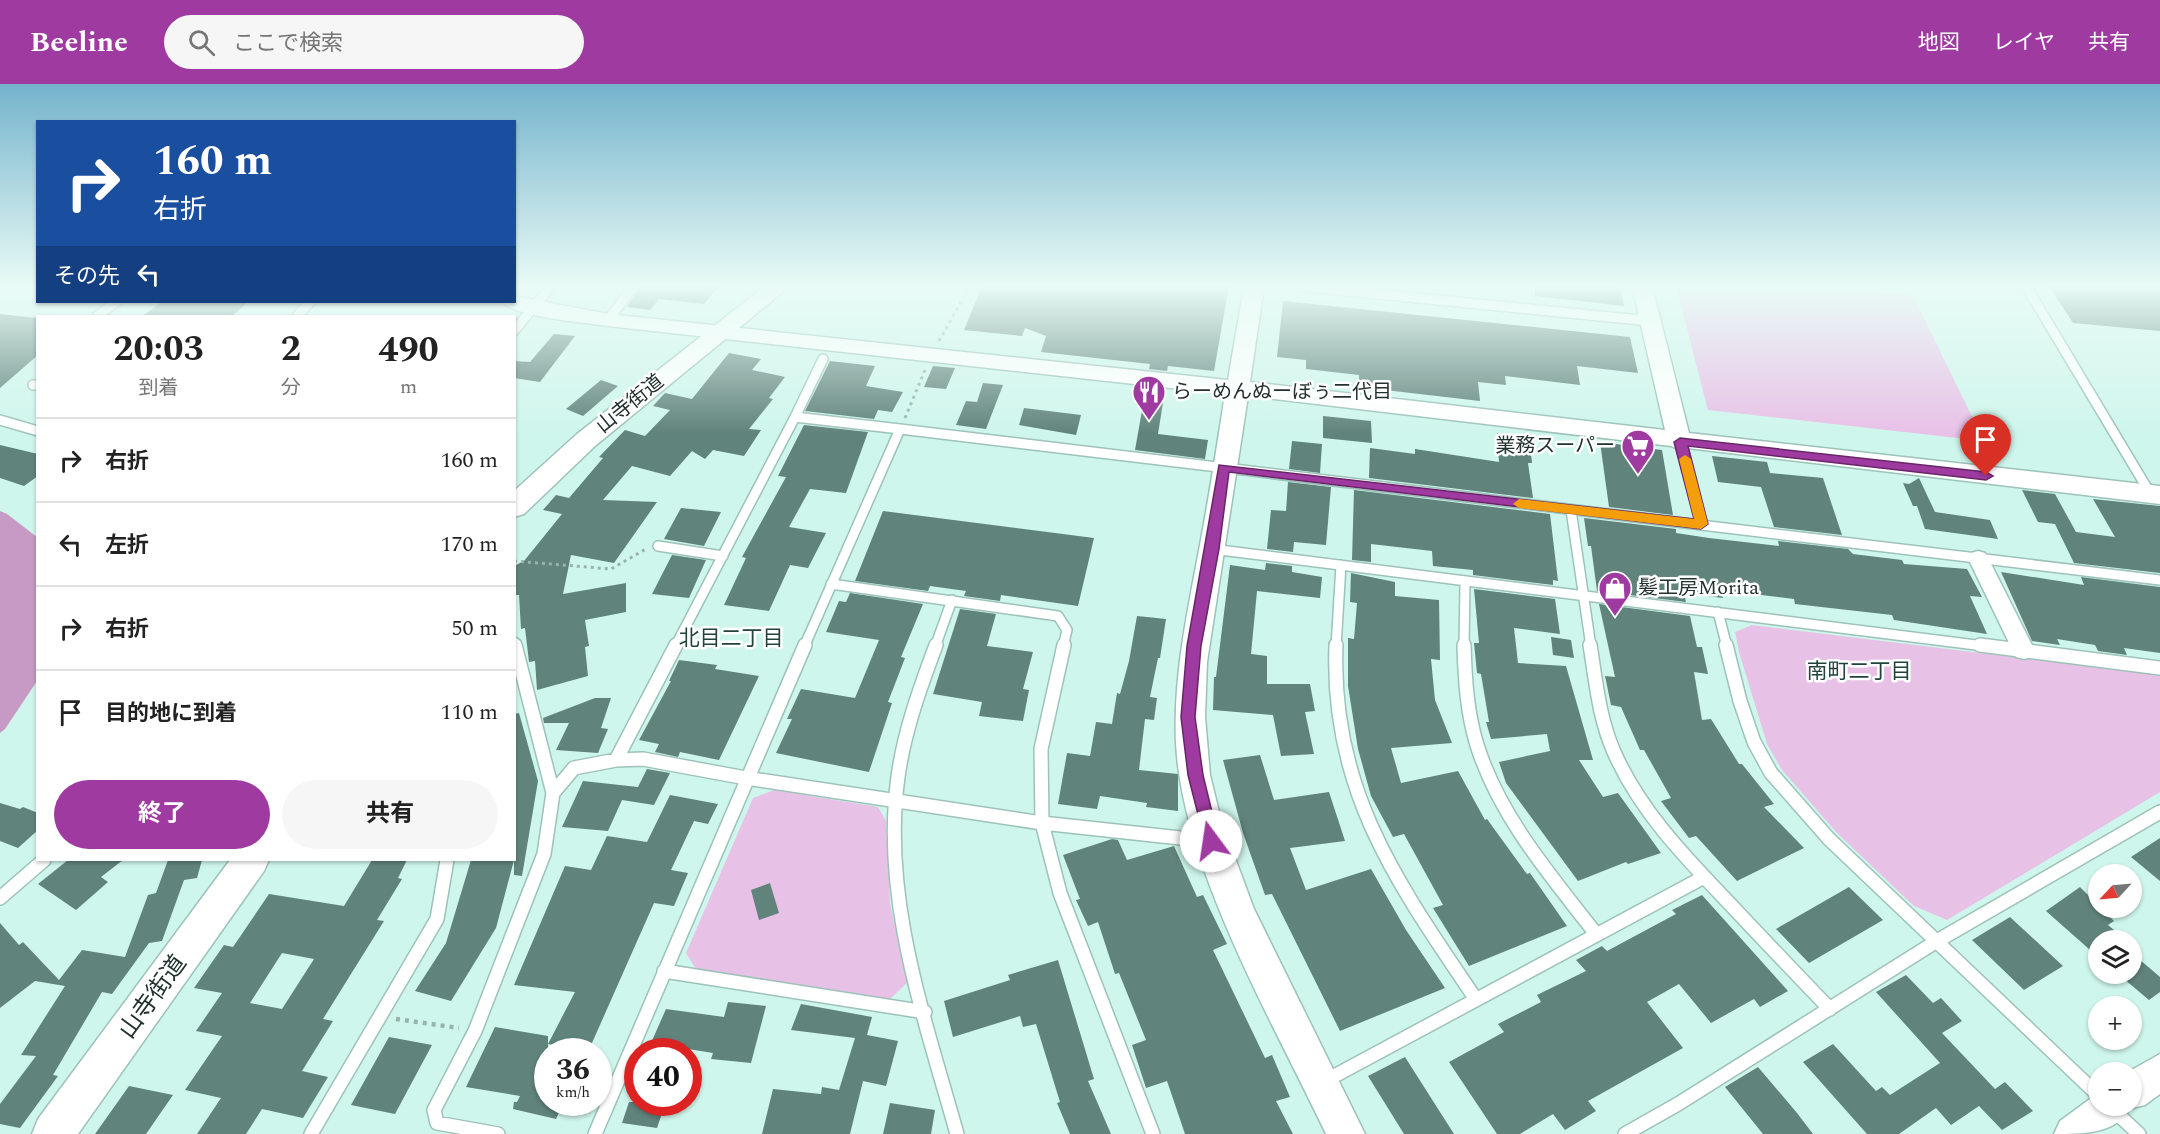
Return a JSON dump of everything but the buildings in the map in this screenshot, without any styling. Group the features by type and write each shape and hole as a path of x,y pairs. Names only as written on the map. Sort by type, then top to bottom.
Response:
{"main road":[{"name":"山寺街道","path":"516,505 586,440 717,335"},
{"name":"山寺街道","path":"54,1134 250,861"}],"street":[{"path":"749,335 1236,388 1680,442 2155,494"},
{"path":"1245,335 1212,549 1194,646 1188,717 1195,775 1211,841 1250,934 1346,1134"},
{"path":"1653,335 1680,442"},
{"path":"1978,558 2024,651"},
{"path":"2142,1083 2160,1072"},
{"path":"2073,1134 2094,1116"}],"lane":[{"path":"2056,335 2155,494"},
{"path":"616,760 795,417 823,358"},
{"path":"795,417 2160,580"},
{"path":"0,420 36,431"},
{"path":"595,1134 746,777 900,429"},
{"path":"1680,442 1701,524"},
{"path":"1571,510 1600,713 1613,750 1633,790 1659,826 1704,877 1830,1009"},
{"path":"658,546 723,556"},
{"path":"1212,549 2160,668"},
{"path":"1341,565 1336,698 1347,769 1362,810 1379,845 1426,926 1475,998"},
{"path":"1465,582 1464,667 1477,746 1491,778 1540,859 1596,934"},
{"path":"831,584 1058,616 1067,630 1041,749 1042,823 1060,893 1073,931 1153,1134"},
{"path":"952,600 909,726 895,800 895,857 900,902 925,1012 957,1134"},
{"path":"1718,612 1740,701 1754,742 1771,773 1829,839 2088,1079"},
{"path":"498,1134 437,1123 434,1110 475,1031 544,854 554,793 516,650"},
{"path":"554,793 574,768 616,760 643,759 1042,823 1211,841"},
{"path":"1625,1134 1937,941 2160,812"},
{"path":"0,898 43,861"},
{"path":"311,1134 437,919 447,861"},
{"path":"1322,1082 1704,877"},
{"path":"664,971 925,1012"},
{"path":"2124,1116 2139,1134"}],"path":[{"path":"516,561 611,569 649,547 658,546"},
{"path":"380,1016 475,1031"}],"shaded area":[{"path":"1689,335 1932,335 1984,441 1708,410"},
{"path":"0,511 36,536 36,682 0,733"},
{"path":"1752,625 2160,675 2160,792 1947,920 1914,906 1837,833 1782,770 1767,744 1739,652 1735,632"},
{"path":"774,790 878,807 886,821 890,904 908,982 890,999 696,969 686,953 753,798"}],"slow traffic":[{"path":"1519,504 1701,524 1685,459"}],"place":[{"name":"らーめんぬーぼぅ二代目","path":"1149,421"},
{"name":"業務スーパー","path":"1638,475"},
{"name":"髪工房Morita","path":"1615,617"}],"district":[{"name":"北目二丁目","path":"731,639"},
{"name":"南町二丁目","path":"1859,672"}],"route":[{"path":"1211,841 1195,775 1188,717 1194,646 1224,468 1701,524 1680,442 1986,476"}]}
